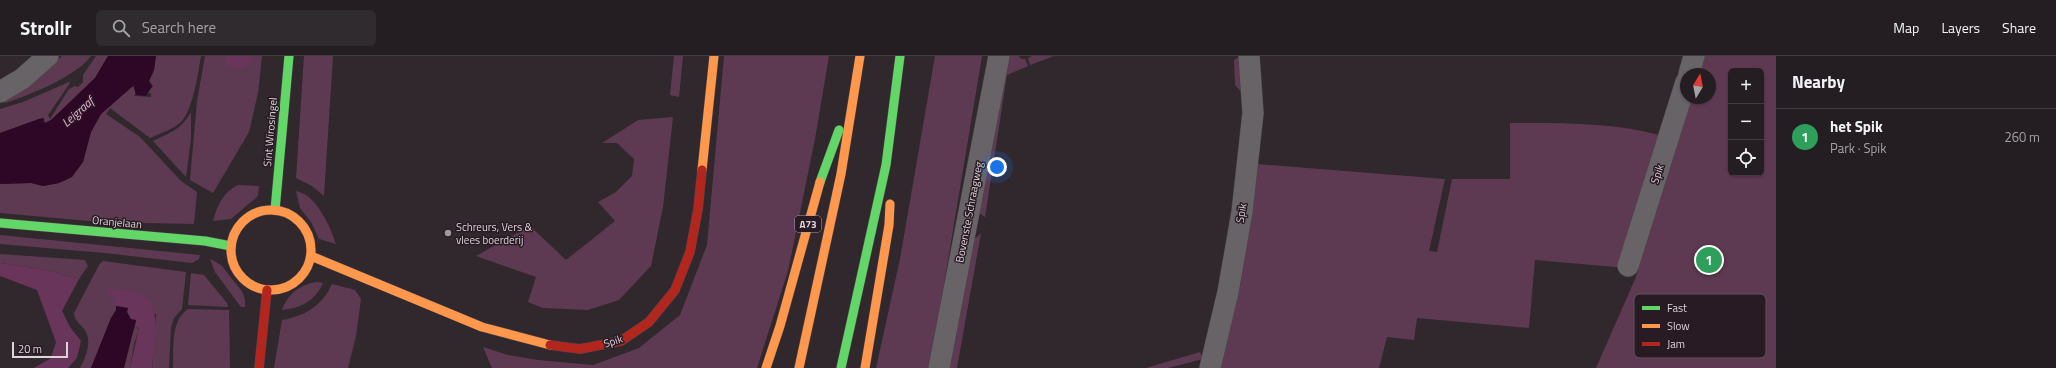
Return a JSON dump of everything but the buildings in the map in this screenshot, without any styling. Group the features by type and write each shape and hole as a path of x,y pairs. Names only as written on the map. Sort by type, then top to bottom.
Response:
{"main road":[{"name":"Sint Wirosingel","path":"275,210 289,56"},
{"name":"Spik","path":"311,256 482,327 540,344 580,349 621,340 649,322 675,290 690,252 698,209 714,56"},
{"name":"A73","path":"799,368 843,165 860,56"},
{"path":"841,368 886,165 900,56"},
{"name":"A73","path":"766,368 791,294 813,200 857,82"},
{"path":"865,368 889,225 890,200 886,165"},
{"path":"275,210 292,216 302,226 309,238 311,256 307,268 300,278 291,285 279,290 267,290 252,286 240,276 232,262 231,246 234,234 241,223 262,211 275,210"},
{"name":"Oranjelaan","path":"0,223 205,241 231,246"},
{"path":"259,368 267,290"}],"street":[{"path":"0,92 22,79 48,56"},
{"name":"Bovenste Schraagweg","path":"939,368 998,56"},
{"name":"Spik","path":"1210,368 1228,292 1242,212 1253,113 1249,56"},
{"path":"1691,68 1694,56"},
{"name":"Spik","path":"1628,266 1680,101"}],"shaded area":[{"path":"62,56 91,56 75,71 64,78 26,96 5,103 4,101 23,90"},
{"path":"96,56 108,56 95,78 51,120 45,123 44,118 39,119 0,133 0,109 23,102 69,82 70,83 48,115 50,119 69,89 75,86 78,87 83,82 83,75"},
{"path":"156,56 201,56 192,100 189,109 181,122 178,125 150,138 110,108 106,114 140,137 181,181 197,192 194,224 100,222 0,213 0,184 32,183 43,186 59,183 70,178 83,162 91,132 101,114 133,86 136,92 134,96 151,97 151,93 148,93 153,86 149,81 154,70"},
{"path":"205,56 226,56 226,66 251,60 251,56 262,56 258,93 249,132 213,193 190,180 197,101"},
{"path":"226,56 251,56 251,60 242,68 226,66"},
{"path":"304,56 333,56 324,196 312,186 296,178"},
{"path":"674,56 683,56 679,97 670,95"},
{"path":"724,56 829,56 815,139 788,271 757,368 492,368 483,347 508,355 538,360 593,365 639,348 680,315 707,245"},
{"path":"935,56 982,56 930,368 876,368 900,259"},
{"path":"1003,56 1019,56 1021,59 1025,59 1028,66 1007,75 985,217 976,211"},
{"path":"1032,56 1054,56 1030,65 1028,58"},
{"path":"1241,56 1243,94 1235,85 1234,60"},
{"path":"1698,56 1776,56 1776,368 1596,368 1636,277 1685,104 1716,104 1716,68 1695,68"},
{"path":"191,112 191,138 186,177 153,141 179,127"},
{"path":"673,117 663,207 651,266 619,300 588,310 543,308 528,302 536,277 476,256 530,226 566,260 615,221 598,202 616,192 632,176 634,159 617,143 602,143 638,120"},
{"path":"1510,123 1587,124 1644,131 1663,136 1627,268 1535,260 1529,328 1417,318 1414,340 1387,337 1379,368 1211,368 1257,164 1445,179 1429,251 1437,252 1452,179 1510,179"},
{"path":"238,185 259,186 258,196 231,219 213,221 221,200 228,191"},
{"path":"296,191 303,193 316,204 326,220 336,244 319,239 311,222 300,208"},
{"path":"981,233 957,368 949,368 970,243"},
{"path":"0,235 200,255 199,259 192,263 105,253 0,244"},
{"path":"0,254 85,260 88,266 79,279 47,270 0,263"},
{"path":"210,259 223,268 241,290 245,299 245,307 241,307 215,272"},
{"path":"103,261 186,272 182,309 174,318 171,327 169,368 152,368 156,314 116,306 116,310 111,318 91,368 80,368 88,348 88,338 87,333 76,320 74,313 99,265"},
{"path":"0,263 47,270 79,279 62,311 70,327 81,341 77,358 68,368 34,368 51,358 56,342 37,290 0,276"},
{"path":"191,273 204,275 227,303 228,307 188,305"},
{"path":"317,282 323,283 312,299 301,305 282,310 287,299 295,291 305,285"},
{"path":"332,284 355,290 361,299 356,336 348,368 274,368 282,320 298,316 312,309 328,292"},
{"path":"107,289 126,290 141,294 151,303 155,320 155,341 152,368 130,368 139,328 135,327 136,320 131,320 127,312 128,308 116,306"},
{"path":"188,309 229,310 230,368 173,368 173,344 176,328 182,314"},
{"path":"135,327 139,329 134,344 130,368 124,368 130,339"},
{"path":"1200,352 1203,359 1168,368 1146,368"}],"water":[{"name":"Leigraaf","path":"108,56 156,56 154,70 149,81 152,86 146,96 136,95 133,84 133,86 101,114 91,132 83,162 72,177 59,183 43,186 31,183 0,184 0,133 39,119 44,118 43,121 45,123 51,120 95,78"},
{"path":"116,306 128,308 127,312 131,319 136,320 124,368 91,368 111,318 116,310"}],"traffic: fast":[{"path":"275,210 289,56"},
{"path":"841,368 886,165 900,56"},
{"path":"820,182 839,130"},
{"path":"0,223 205,241 231,246"}],"traffic: slow":[{"path":"702,170 714,56"},
{"path":"799,368 841,174 860,56"},
{"path":"766,368 780,326 820,182"},
{"path":"865,368 889,225 890,204"},
{"path":"271,210 286,213 299,222 308,235 311,250 308,265 299,278 286,287 271,290 256,287 243,278 234,265 231,250 234,235 243,222 256,213 271,210"},
{"path":"311,256 482,327 550,345"}],"traffic: jam":[{"path":"550,345 580,349 621,341 649,322 675,290 690,252 698,209 702,170"},
{"path":"259,368 267,290"}],"place":[{"name":"Schreurs, Vers & vlees boerderij","path":"448,233"},
{"name":"het Spik","path":"1709,260"}]}
